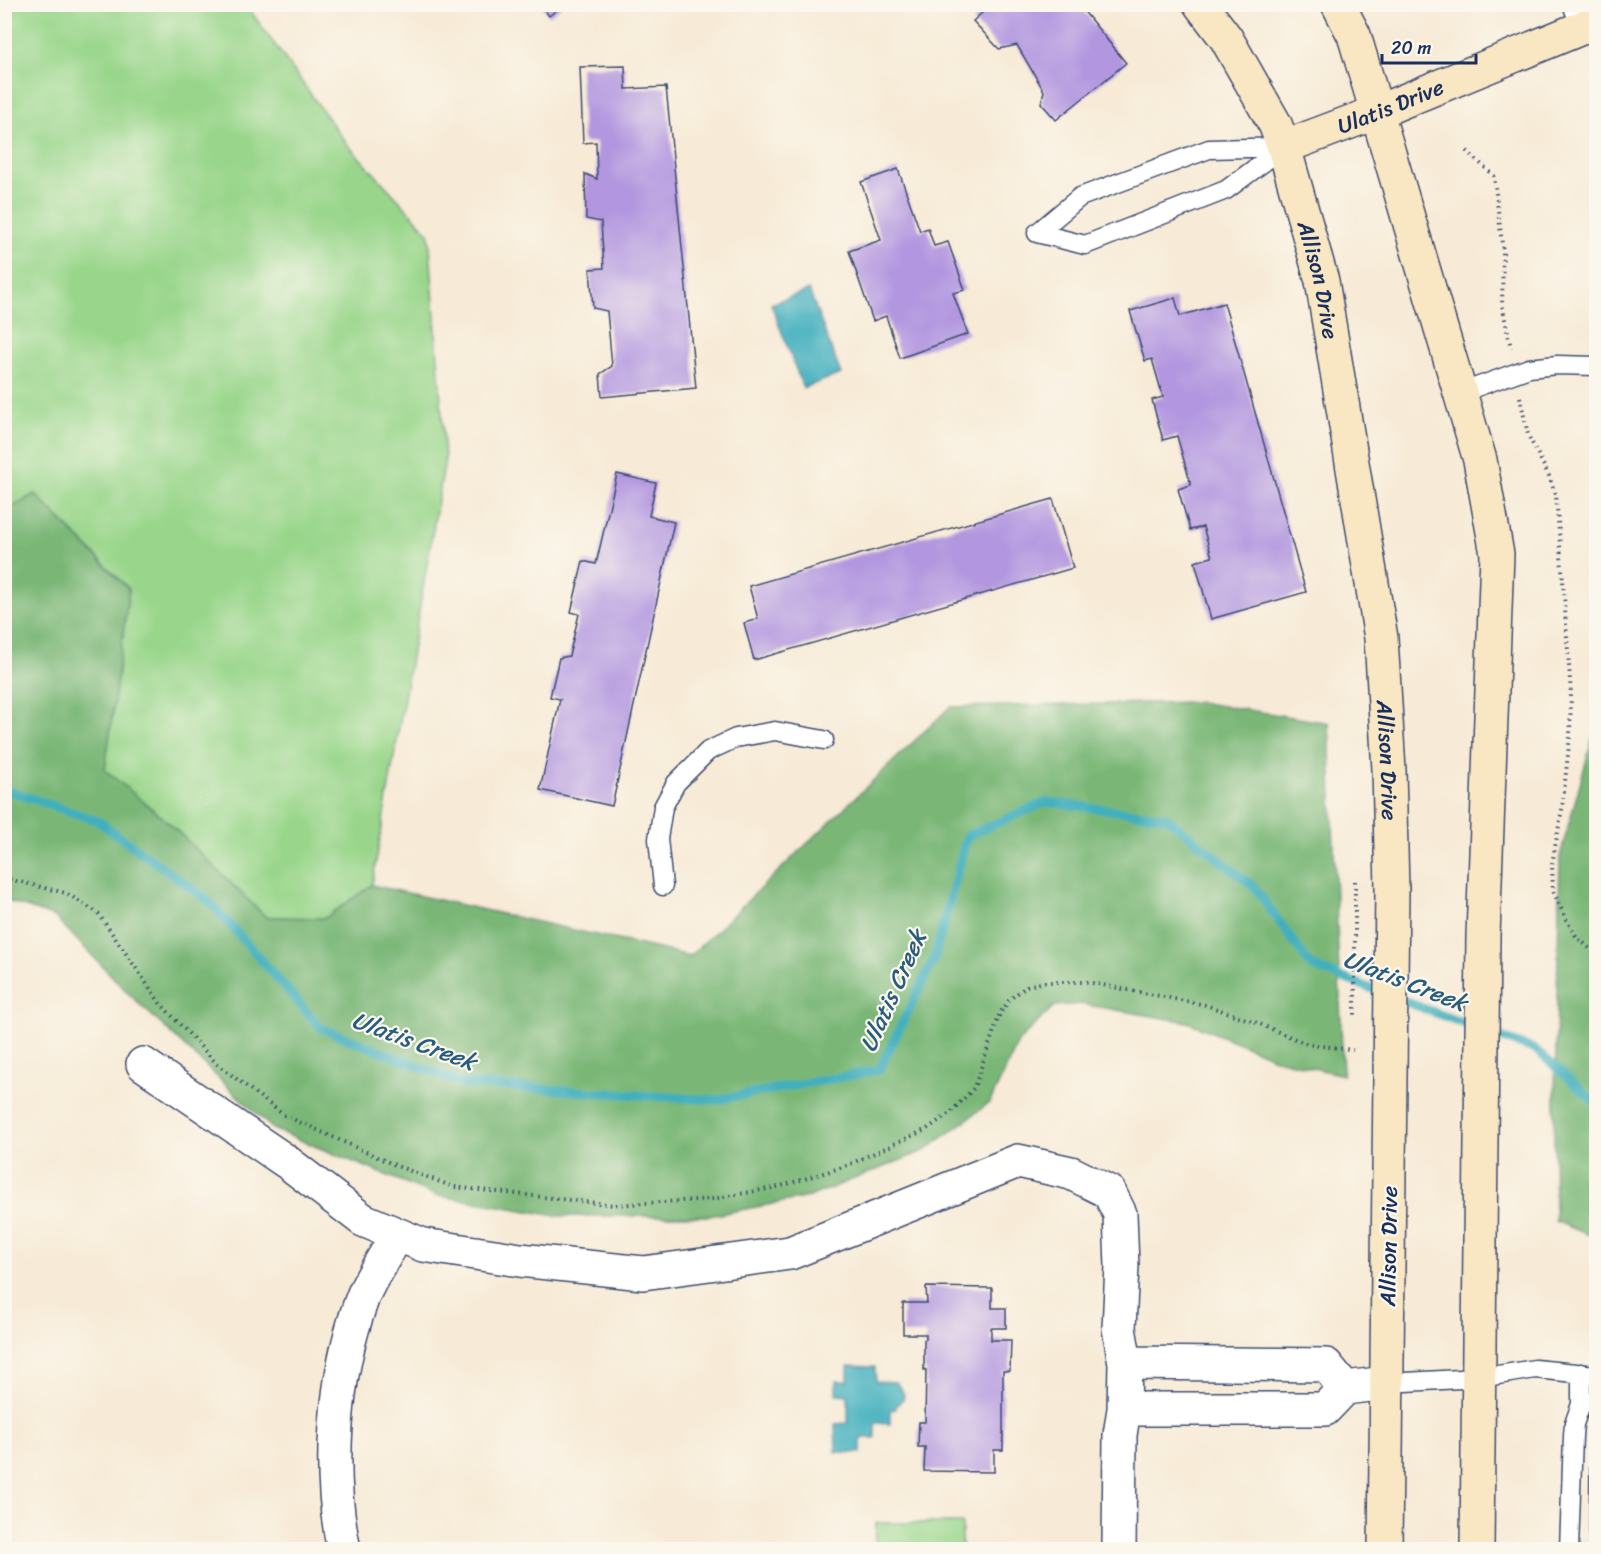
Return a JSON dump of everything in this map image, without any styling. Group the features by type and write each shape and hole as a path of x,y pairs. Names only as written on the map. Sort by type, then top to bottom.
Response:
{"main road":[{"name":"Allison Drive","path":"1200,4 1226,38 1275,123 1284,147 1322,281 1381,638 1389,770 1392,890 1385,1550"},
{"path":"1338,4 1354,35 1480,460 1497,554 1483,936 1477,1550"},
{"name":"Ulatis Drive","path":"1284,147 1377,112 1583,18"}],"street":[{"path":"143,1064 287,1162 363,1220 423,1245 520,1260 643,1273 790,1253 1017,1161 1071,1173 1109,1192 1120,1214 1122,1266 1119,1328 1125,1363 1124,1408 1120,1435 1119,1550"},
{"path":"344,1550 338,1518 335,1424 345,1355 363,1298 397,1235"},
{"path":"1125,1363 1326,1365 1345,1388"},
{"path":"1124,1408 1325,1408 1345,1388 1386,1383"}],"lane":[{"path":"1284,147 1226,190 1085,245 1037,233 1080,197 1209,149 1284,147"},
{"path":"1460,393 1529,368 1557,365 1596,366"},
{"path":"663,886 658,838 663,807 676,783 708,751 736,738 775,731 824,740"},
{"path":"1386,1383 1479,1377 1535,1369 1589,1374 1574,1424 1569,1550"}],"path":[{"path":"1467,151 1494,176 1503,252 1502,305 1511,350"},
{"path":"1519,394 1528,435 1549,476 1556,496 1571,694 1570,736 1562,808 1552,864 1553,891 1576,936 1596,954"},
{"path":"4,878 66,893 98,913 168,1012 217,1064 284,1115 397,1166 454,1187 614,1205 713,1199 778,1187 846,1166 927,1129 951,1112 975,1088 1000,1013 1010,999 1027,986 1045,982 1087,982 1206,1005 1307,1044 1353,1050"},
{"path":"1355,881 1355,1019"}],"green space":[{"path":"5,5 246,5 346,143 429,233 445,459 372,885 325,918 265,917 169,823 105,770 129,589 35,494 5,511"},
{"path":"35,494 129,590 105,770 169,823 266,917 325,918 372,885 690,956 950,707 1198,702 1329,723 1343,1075 1280,1060 1188,1022 1081,1004 1054,1006 1019,1041 990,1102 926,1150 809,1197 709,1216 557,1216 435,1195 273,1129 132,997 55,917 5,900 5,511"},
{"path":"1594,733 1596,743 1596,1238 1555,1221 1554,1140 1560,856"},
{"path":"876,1523 962,1523 962,1549 875,1549"}],"water":[{"path":"809,290 841,374 803,388 771,304"},
{"path":"848,1366 875,1367 876,1381 896,1382 904,1394 903,1400 896,1406 896,1409 890,1410 890,1424 875,1423 875,1438 861,1438 861,1453 836,1452 835,1424 848,1423 848,1395 836,1394 836,1381 848,1381"}],"building":[{"path":"540,4 564,4 549,16"},
{"path":"976,4 1078,4 1126,63 1056,120 1041,103 1044,91 1017,45 999,49 973,21 983,12"},
{"path":"625,66 626,89 666,87 696,388 602,397 600,374 612,366 607,311 593,308 590,269 604,268 601,222 586,219 585,174 597,179 596,142 583,143 580,67"},
{"path":"898,169 920,231 928,228 934,246 948,242 965,290 953,293 968,334 900,358 886,316 873,321 849,251 881,240 861,182"},
{"path":"1175,298 1180,316 1224,303 1306,592 1211,619 1195,562 1212,557 1203,527 1190,530 1178,489 1191,485 1177,436 1163,440 1152,400 1163,397 1152,359 1145,361 1130,311"},
{"path":"617,474 656,483 649,516 674,522 612,806 540,790 560,699 550,697 559,658 569,656 579,614 571,612 583,561 596,564"},
{"path":"1053,499 1073,568 754,660 744,623 758,619 749,586"},
{"path":"926,1287 992,1288 992,1308 1006,1308 1006,1328 991,1328 991,1340 1011,1340 1010,1371 1003,1371 1003,1450 994,1450 994,1472 924,1471 925,1447 918,1447 919,1422 925,1422 924,1340 926,1334 903,1334 903,1303 927,1303"},
{"path":"1590,1438 1596,1439 1596,1550 1589,1550"}],"waterway":[{"name":"Ulatis Creek","path":"4,789 98,821 209,901 321,1028 464,1084 716,1100 879,1070 934,959 967,836 1046,802 1166,817 1255,888 1311,966 1383,993"},
{"name":"Ulatis Creek","path":"1396,998 1476,1028"},
{"name":"Ulatis Creek","path":"1489,1033 1536,1050 1596,1103"}]}
